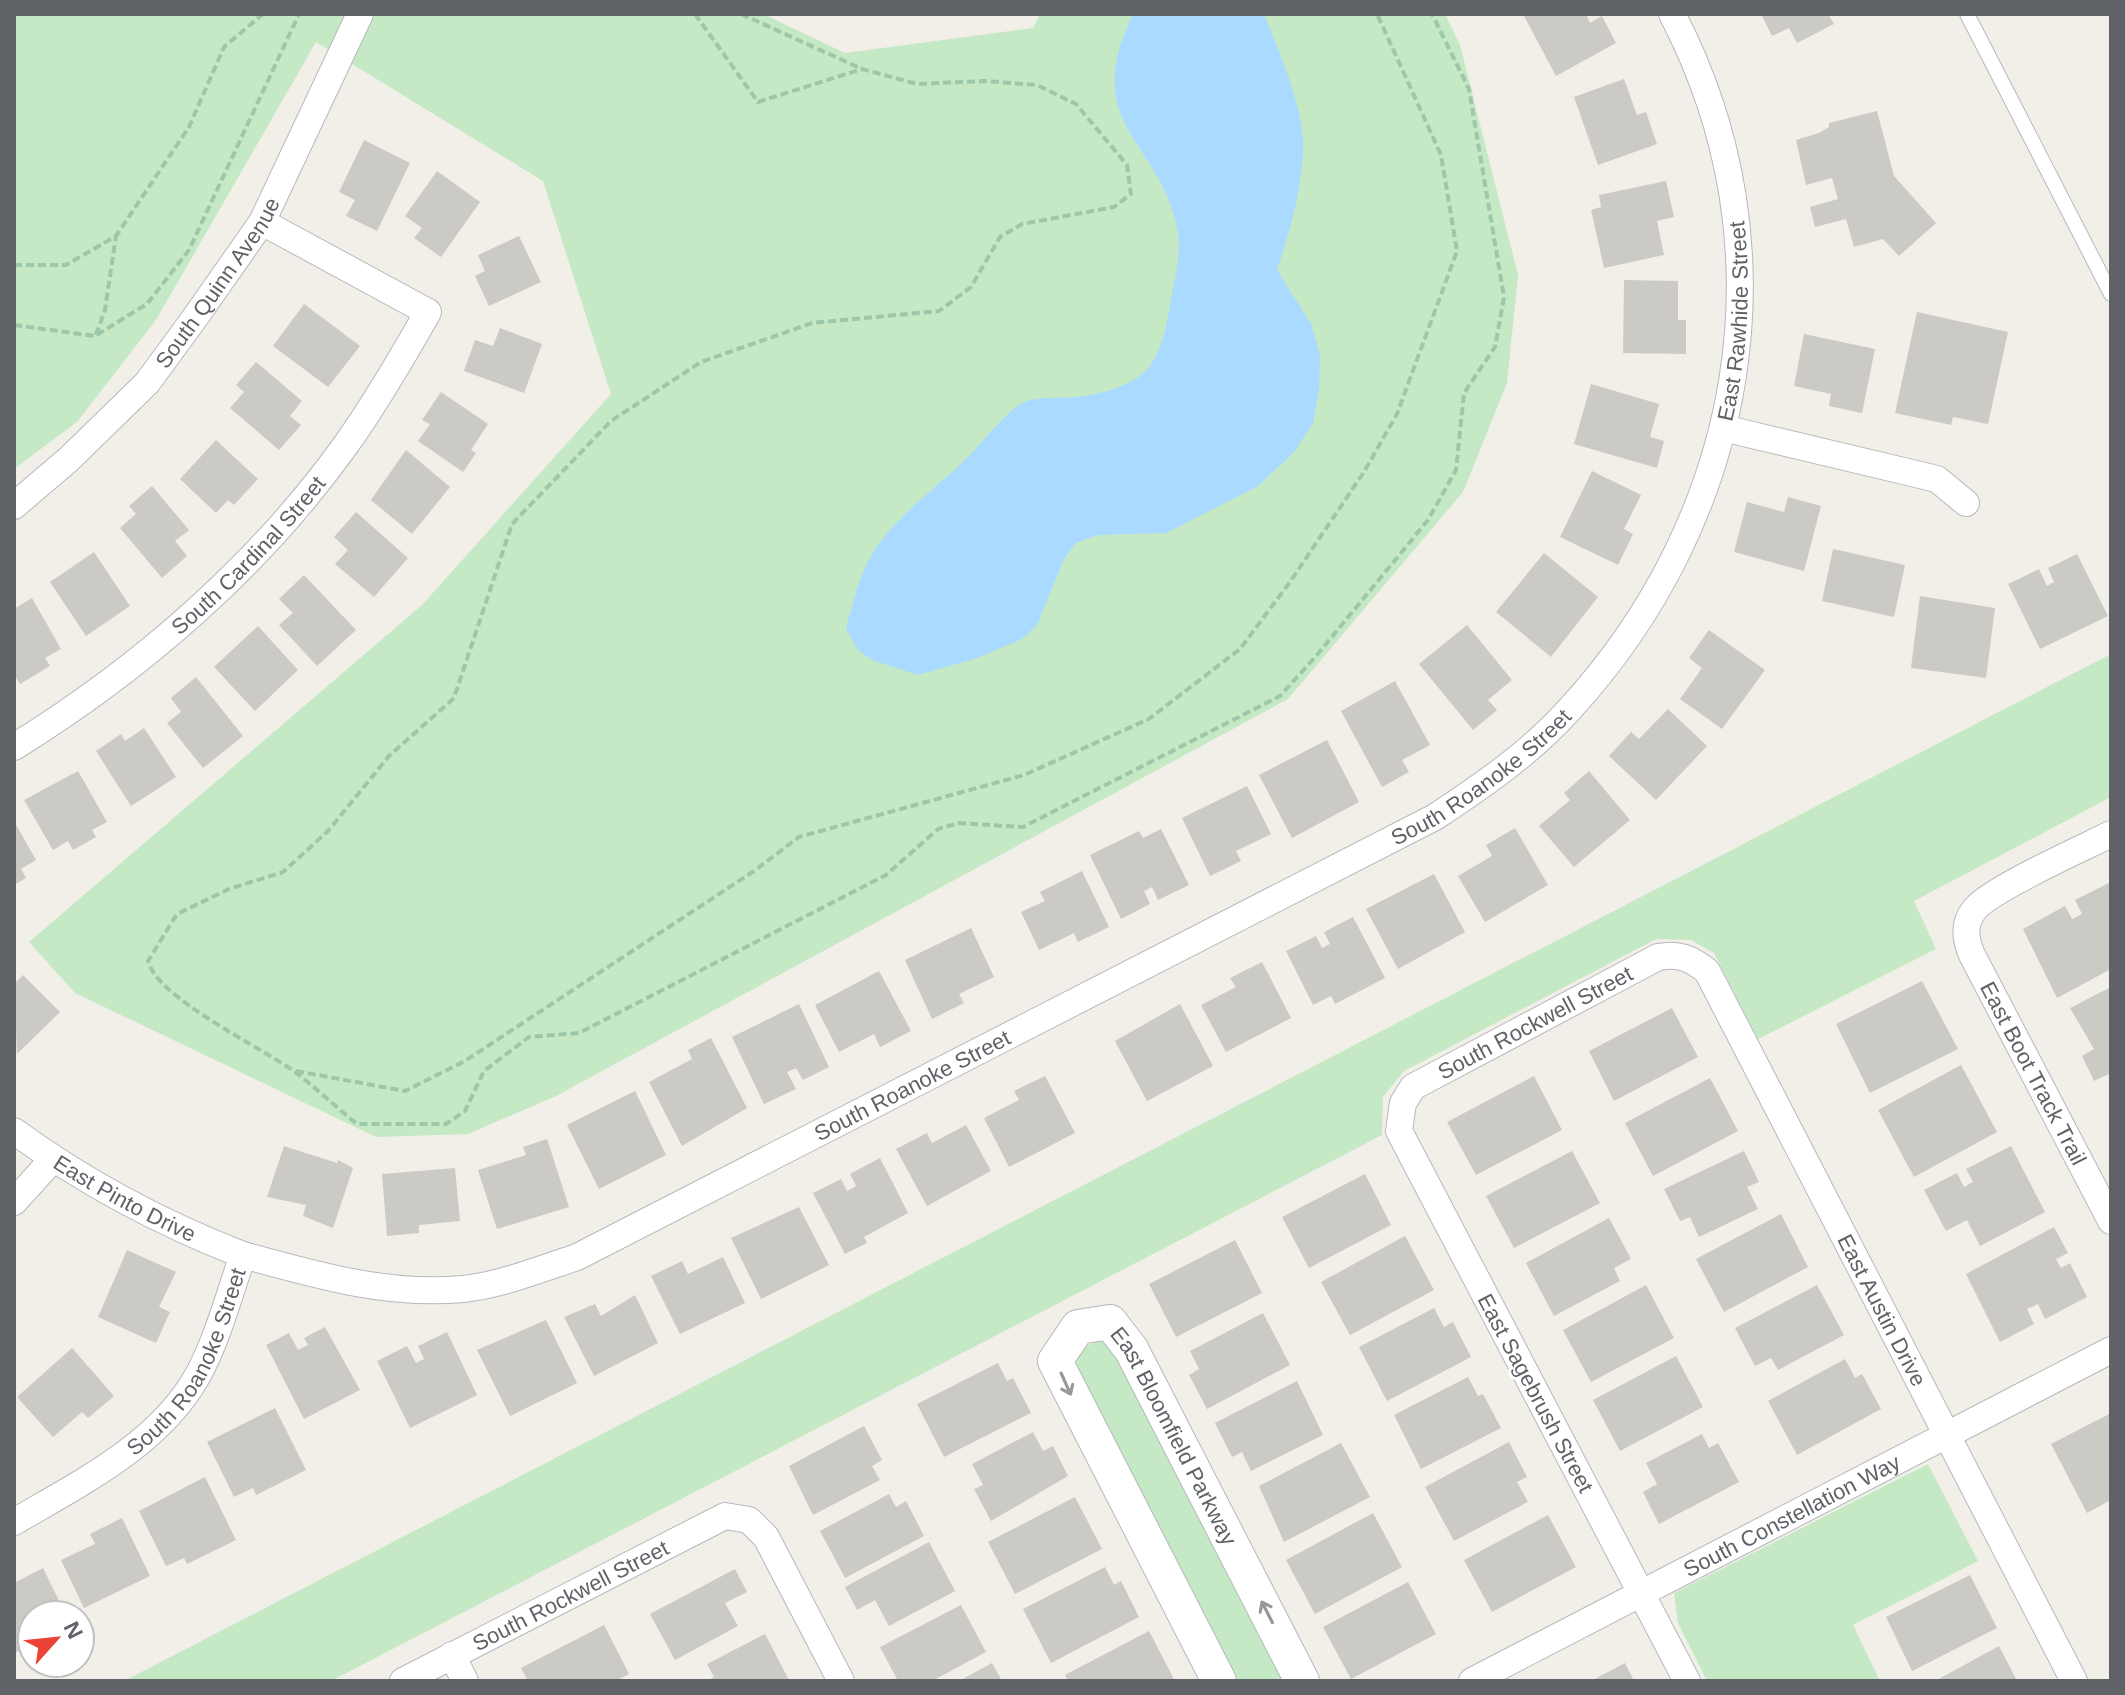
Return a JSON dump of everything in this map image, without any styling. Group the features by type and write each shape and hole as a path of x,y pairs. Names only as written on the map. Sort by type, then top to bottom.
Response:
{"street":[{"name":"South Quinn Avenue","path":"14,506 69,459 147,383 262,222 360,14"},
{"name":"East Rawhide Street","path":"1672,14 1717,121 1732,190 1740,269 1737,354 1723,428 1937,479 1966,503"},
{"name":"South Cardinal Street","path":"14,747 105,687 153,648 252,554 343,449 380,395 428,312 262,222"},
{"name":"South Roanoke Street","path":"14,1522 107,1467 174,1408 197,1376 243,1255 337,1280 413,1290 465,1289 577,1257 1435,817 1529,749 1567,713 1629,635 1674,564 1693,523 1723,428"},
{"name":"East Boot Track Trail","path":"2111,834 1987,898 1977,906 1967,924 1967,943 1972,955 2111,1221"},
{"name":"South Rockwell Street","path":"1403,1103 1413,1087 1658,957 1675,954"},
{"name":"East Austin Drive","path":"1675,954 1694,960 1707,971 2074,1681"},
{"name":"East Sagebrush Street","path":"1403,1103 1399,1131 1687,1681"},
{"name":"East Pinto Drive","path":"14,1131 53,1159 179,1230 243,1255"},
{"path":"14,1202 53,1159"},
{"name":"East Bloomfield Parkway","path":"1219,1681 1055,1361 1078,1327 1110,1322 1131,1349 1302,1681"},
{"name":"South Constellation Way","path":"1472,1681 2111,1350"},
{"name":"South Rockwell Street","path":"403,1681 719,1518 737,1516 759,1527 766,1537 841,1681"},
{"path":"452,1655 465,1681"}],"lane":[{"path":"1967,14 2111,294"}],"path":[{"path":"95,336 105,310 116,236 189,127 224,47 263,14"},
{"path":"14,325 95,336 147,304 189,250 299,14"},
{"path":"695,14 758,102 862,69"},
{"path":"741,14 862,69 917,84 985,81 1037,85 1076,104 1127,165 1131,194 1114,207 1022,224 1000,237 971,287 939,311 812,323 701,362 611,421 512,524 454,698 389,756 328,831 283,872 229,889 177,914 148,961 151,975 198,1010 294,1071 357,1124 446,1124 465,1111 484,1071 529,1037 579,1033 886,875 938,829 959,823 1023,827 1280,696 1428,520 1456,470 1464,393 1495,347 1504,297 1469,89 1432,14"},
{"path":"294,1071 405,1091 465,1061 754,871 799,837 1024,775 1149,719 1240,649 1364,472 1397,414 1457,251 1441,155 1377,14"},
{"path":"14,265 66,265 116,236"}],"green space":[{"path":"14,14 763,14 845,53 1033,28 1040,14 1445,14 1460,45 1518,275 1507,383 1463,492 1288,699 556,1096 468,1134 376,1137 75,993 29,942 422,605 611,394 543,181 316,42 156,320 77,422 14,469"},
{"path":"2111,654 2111,797 1914,901 1936,949 1758,1039 1714,953 1691,940 1656,939 1404,1071 1383,1097 1382,1135 331,1681 124,1681"},
{"path":"1102,1341 1117,1350 1286,1681 1237,1681 1078,1375 1076,1361 1080,1351"},
{"path":"1928,1464 1978,1561 1853,1625 1880,1681 1707,1681 1678,1623 1674,1593"}],"water":[{"path":"1133,14 1264,14 1290,81 1303,134 1297,196 1277,270 1311,324 1320,355 1319,390 1313,423 1295,451 1258,486 1166,533 1098,535 1076,543 1064,559 1037,625 1022,639 977,658 918,675 872,660 857,649 846,628 867,562 893,526 959,466 1016,407 1036,399 1097,394 1129,383 1146,371 1159,349 1167,324 1179,241 1169,201 1119,109 1115,83 1118,52"}],"building":[{"path":"1523,14 1586,14 1590,23 1602,16 1616,43 1556,76"},
{"path":"1761,14 1828,14 1834,24 1797,43 1789,28 1772,36"},
{"path":"1624,79 1637,115 1646,112 1657,144 1598,165 1574,97"},
{"path":"1877,111 1894,176 1936,223 1899,256 1883,239 1854,247 1846,219 1815,227 1810,207 1838,199 1832,178 1806,185 1796,140 1819,133 1829,127 1829,123"},
{"path":"364,140 410,163 377,231 346,216 355,200 339,192"},
{"path":"437,171 480,202 441,257 414,238 422,228 405,216"},
{"path":"1666,181 1674,217 1657,221 1664,255 1604,268 1591,210 1601,207 1599,195"},
{"path":"519,236 541,282 489,306 475,276 485,271 478,255"},
{"path":"1624,280 1678,281 1678,320 1686,320 1686,354 1623,353"},
{"path":"304,304 360,346 328,387 273,346"},
{"path":"1917,312 2008,332 1988,424 1953,417 1951,425 1895,413"},
{"path":"500,328 542,344 524,393 464,371 475,340 493,346"},
{"path":"1804,334 1875,349 1862,413 1829,406 1831,394 1794,386"},
{"path":"256,362 302,401 290,416 301,425 279,450 230,408 244,392 236,385"},
{"path":"1591,384 1659,404 1650,437 1664,441 1657,468 1574,444"},
{"path":"441,392 488,424 471,450 476,453 463,472 418,441 430,424 422,420"},
{"path":"216,440 258,479 234,505 228,500 216,513 180,479"},
{"path":"406,450 450,487 412,534 371,500"},
{"path":"1592,471 1641,495 1624,529 1633,534 1618,565 1560,537"},
{"path":"152,486 189,530 175,541 187,556 162,578 120,528 136,514 129,506"},
{"path":"1788,497 1821,506 1804,571 1734,552 1747,502 1784,512"},
{"path":"356,512 408,558 374,597 335,564 348,550 334,537"},
{"path":"1833,549 1905,565 1894,617 1822,601"},
{"path":"94,552 130,606 86,636 50,582"},
{"path":"1544,553 1598,597 1551,657 1496,612"},
{"path":"2077,554 2108,616 2040,649 2008,584 2039,569 2047,586 2054,582 2048,568"},
{"path":"304,575 356,630 317,666 279,625 293,613 279,599"},
{"path":"1920,596 1995,608 1986,678 1911,668"},
{"path":"32,598 61,649 45,658 50,666 20,684 14,674 14,609"},
{"path":"1467,625 1512,680 1488,700 1497,710 1473,730 1419,664"},
{"path":"258,626 298,670 255,711 214,667"},
{"path":"1709,630 1765,670 1722,729 1680,699 1702,668 1689,658"},
{"path":"196,677 243,736 203,768 167,723 181,712 171,698"},
{"path":"1395,681 1430,745 1402,760 1409,772 1382,787 1341,711"},
{"path":"1668,709 1707,746 1656,800 1609,756 1631,732 1639,739"},
{"path":"144,728 176,777 131,806 96,751 121,734 125,741"},
{"path":"1327,740 1359,802 1292,838 1259,775"},
{"path":"78,771 107,822 92,830 96,837 73,850 68,841 53,850 24,800"},
{"path":"1589,771 1630,820 1574,867 1539,826 1570,800 1564,793"},
{"path":"1247,786 1271,834 1236,851 1241,861 1210,876 1182,818"},
{"path":"14,821 36,860 21,869 26,878 14,885"},
{"path":"1515,828 1548,885 1485,922 1458,876 1492,856 1486,845"},
{"path":"1161,829 1189,885 1158,900 1152,887 1144,891 1150,904 1121,919 1090,855 1139,831 1143,838"},
{"path":"1082,871 1109,927 1078,942 1074,933 1039,950 1021,912 1045,901 1040,892"},
{"path":"1434,874 1465,932 1398,969 1366,909"},
{"path":"2111,882 2111,969 2057,998 2023,929 2065,906 2072,919 2082,914 2075,900"},
{"path":"1353,917 1385,978 1335,1004 1331,996 1313,1005 1286,951 1316,936 1322,948 1330,944 1324,932"},
{"path":"971,928 994,977 959,994 964,1003 932,1019 905,960"},
{"path":"1262,962 1291,1018 1226,1052 1201,1005 1236,987 1230,978"},
{"path":"879,971 911,1031 880,1047 874,1034 839,1052 815,1005"},
{"path":"23,975 60,1012 17,1054 14,984"},
{"path":"1922,981 1958,1049 1870,1093 1836,1024"},
{"path":"2111,987 2111,1073 2094,1081 2082,1056 2094,1049 2070,1008"},
{"path":"799,1004 829,1067 803,1080 796,1068 787,1072 796,1089 764,1104 732,1037"},
{"path":"1180,1004 1213,1066 1147,1101 1115,1041"},
{"path":"1672,1008 1698,1057 1614,1101 1589,1051"},
{"path":"711,1038 747,1108 682,1146 649,1082 692,1059 688,1050"},
{"path":"1961,1065 1997,1132 1914,1177 1878,1110"},
{"path":"1045,1076 1075,1133 1009,1167 984,1118 1019,1100 1014,1091"},
{"path":"1534,1076 1562,1130 1476,1175 1447,1122"},
{"path":"1710,1078 1738,1131 1653,1176 1625,1123"},
{"path":"635,1091 666,1155 599,1189 567,1125"},
{"path":"966,1125 991,1171 927,1206 896,1149 927,1133 932,1143"},
{"path":"547,1139 569,1207 497,1229 478,1170 526,1155 523,1147"},
{"path":"284,1146 337,1163 338,1160 353,1168 333,1228 303,1216 306,1205 267,1197"},
{"path":"2011,1146 2045,1212 1980,1246 1967,1220 1946,1231 1924,1190 1957,1173 1964,1187 1973,1182 1966,1169"},
{"path":"1572,1151 1600,1203 1514,1248 1486,1196"},
{"path":"1744,1151 1759,1182 1747,1187 1758,1209 1699,1237 1690,1217 1680,1221 1664,1189"},
{"path":"880,1158 908,1213 864,1237 867,1243 845,1254 813,1193 841,1179 847,1191 856,1186 850,1174"},
{"path":"455,1168 460,1221 419,1225 419,1233 387,1236 382,1174"},
{"path":"1365,1174 1391,1225 1309,1268 1282,1217"},
{"path":"799,1207 829,1265 761,1299 731,1238"},
{"path":"1781,1214 1808,1267 1724,1312 1696,1259"},
{"path":"1609,1218 1631,1259 1614,1268 1620,1281 1554,1316 1526,1263"},
{"path":"2054,1227 2068,1253 2056,1259 2061,1268 2070,1263 2087,1297 2045,1319 2038,1304 2027,1309 2034,1324 2000,1342 1966,1274"},
{"path":"1405,1236 1434,1290 1350,1335 1321,1282"},
{"path":"1235,1240 1262,1293 1176,1337 1149,1284"},
{"path":"127,1250 176,1272 159,1307 170,1312 156,1343 98,1317"},
{"path":"723,1257 745,1303 680,1334 651,1276 682,1261 688,1274"},
{"path":"1646,1285 1674,1338 1591,1382 1563,1330"},
{"path":"1817,1285 1844,1335 1778,1370 1771,1358 1755,1366 1735,1328"},
{"path":"635,1295 658,1343 594,1376 564,1317 595,1304 601,1316"},
{"path":"1434,1308 1444,1327 1453,1322 1471,1357 1387,1401 1359,1347"},
{"path":"1263,1313 1290,1365 1207,1409 1189,1375 1199,1369 1190,1351"},
{"path":"546,1320 577,1383 510,1416 477,1350"},
{"path":"325,1327 360,1390 304,1419 266,1345 289,1333 298,1350 308,1345 304,1338"},
{"path":"447,1332 477,1395 410,1428 377,1361 407,1346 416,1363 424,1359 418,1346"},
{"path":"72,1348 114,1396 88,1418 82,1412 53,1437 17,1397"},
{"path":"1676,1356 1703,1407 1620,1451 1593,1400"},
{"path":"1845,1359 1855,1378 1862,1374 1881,1409 1797,1455 1768,1401"},
{"path":"998,1363 1007,1381 1013,1378 1031,1413 944,1457 917,1404"},
{"path":"1468,1377 1478,1396 1483,1394 1501,1428 1421,1469 1394,1415"},
{"path":"1297,1381 1323,1435 1251,1471 1242,1452 1232,1457 1215,1423"},
{"path":"275,1408 306,1470 256,1495 253,1488 234,1497 207,1442"},
{"path":"2111,1413 2111,1500 2087,1513 2051,1444"},
{"path":"864,1426 882,1460 872,1466 880,1480 813,1515 789,1466"},
{"path":"1033,1432 1043,1451 1053,1446 1068,1476 991,1521 974,1489 983,1485 972,1464"},
{"path":"1702,1434 1709,1448 1718,1443 1739,1482 1659,1524 1643,1492 1657,1484 1646,1463"},
{"path":"1509,1442 1527,1477 1517,1482 1528,1502 1454,1541 1425,1487"},
{"path":"1341,1443 1370,1497 1284,1542 1259,1486"},
{"path":"205,1477 236,1540 187,1564 184,1558 166,1566 139,1511"},
{"path":"889,1494 896,1507 906,1501 924,1536 845,1578 820,1531"},
{"path":"1075,1497 1102,1549 1015,1594 988,1542"},
{"path":"1373,1513 1402,1567 1315,1614 1286,1560"},
{"path":"1548,1515 1576,1567 1492,1612 1464,1560"},
{"path":"122,1518 150,1576 96,1602 96,1599 80,1599 61,1560 95,1544 90,1534"},
{"path":"929,1542 955,1591 889,1626 875,1600 857,1610 845,1587"},
{"path":"1105,1567 1114,1585 1121,1581 1139,1617 1051,1663 1023,1609"},
{"path":"43,1568 58,1599 16,1599 14,1653 14,1583"},
{"path":"735,1569 747,1592 725,1603 738,1626 675,1660 650,1614"},
{"path":"1970,1575 1997,1628 1912,1671 1886,1617"},
{"path":"1408,1582 1436,1634 1351,1679 1323,1627"},
{"path":"961,1605 986,1652 932,1681 898,1681 880,1647"},
{"path":"604,1625 629,1674 615,1681 528,1681 521,1668"},
{"path":"1149,1631 1175,1681 1068,1681 1065,1675"},
{"path":"765,1634 789,1680 707,1681 714,1677 707,1664"},
{"path":"1999,1646 2017,1681 1935,1681"},
{"path":"992,1663 1002,1681 959,1681"},
{"path":"1625,1663 1634,1681 1591,1681"}]}
